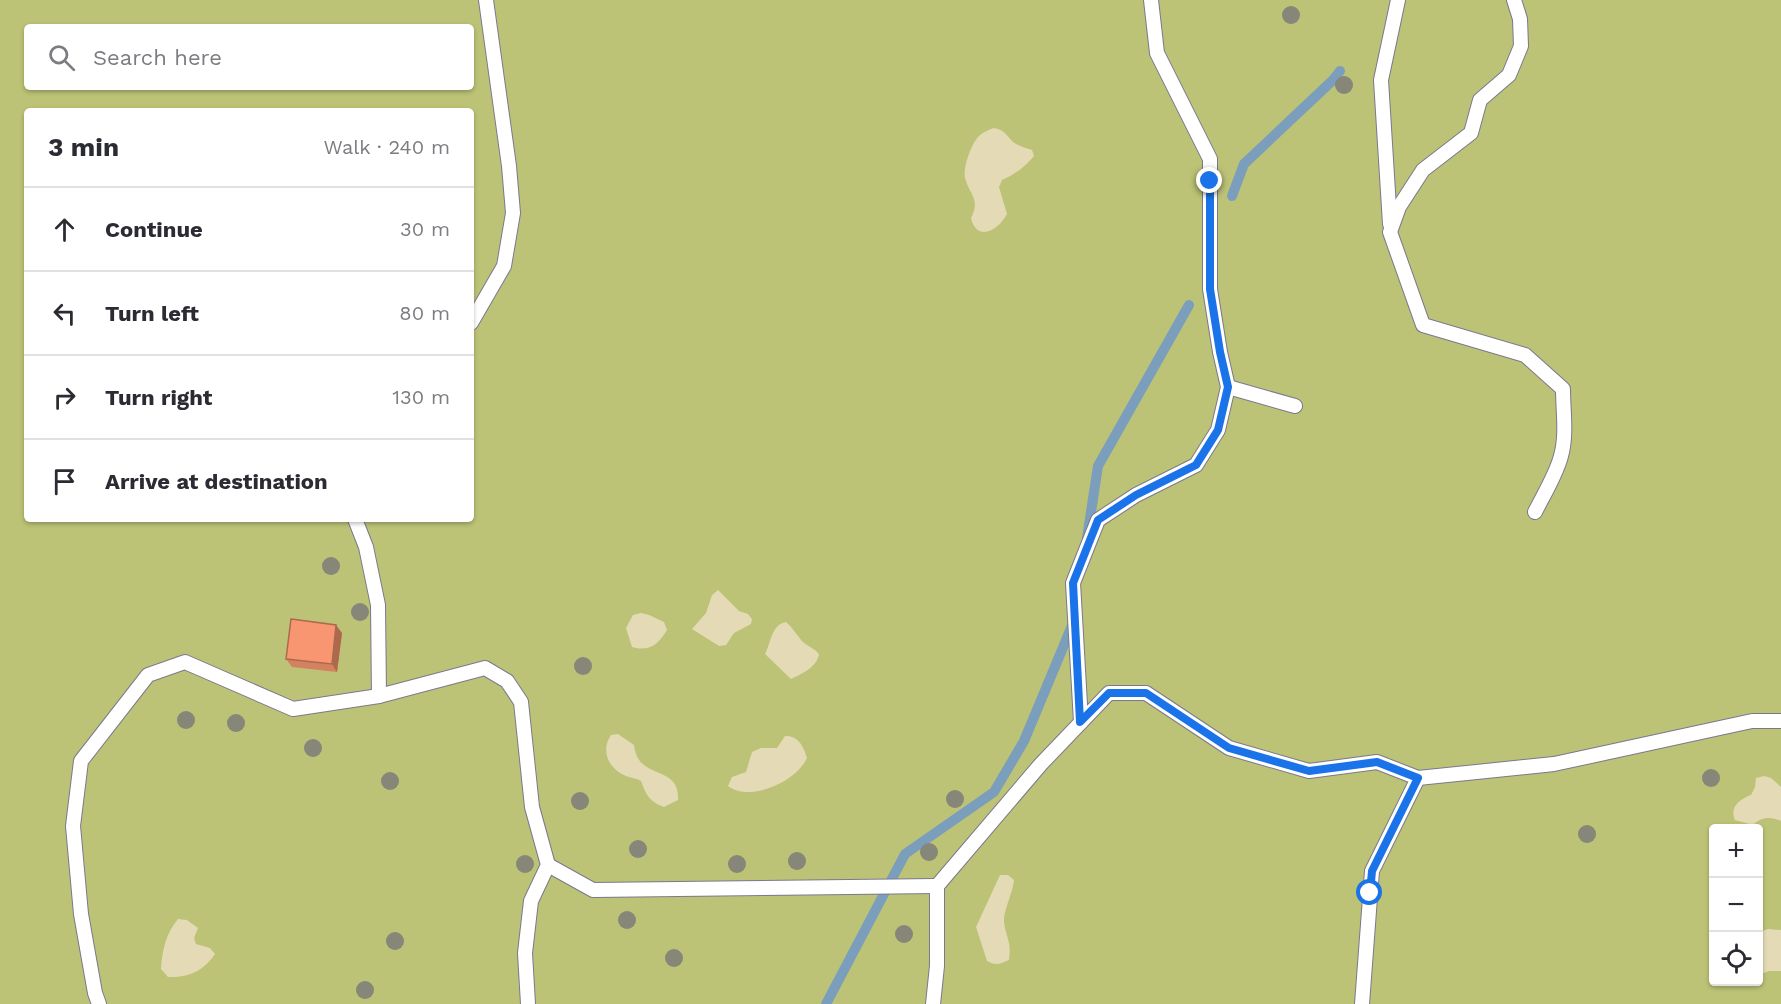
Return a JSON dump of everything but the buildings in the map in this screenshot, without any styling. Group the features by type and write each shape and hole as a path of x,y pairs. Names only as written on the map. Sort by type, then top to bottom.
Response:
{"lane":[{"path":"474,318 504,266 513,213 509,166 486,0"},
{"path":"1080,722 1073,583 1098,520 1136,495 1196,465 1218,430 1228,387 1210,289 1210,159 1157,53 1151,0"},
{"path":"1398,0 1381,80 1390,232 1423,325 1525,355 1563,389 1562,455 1535,512"},
{"path":"1390,232 1399,207 1423,170 1471,133 1480,100 1509,75 1521,46 1520,19 1514,0"},
{"path":"1228,387 1295,406"},
{"path":"356,522 366,547 378,605 379,696"},
{"path":"99,1004 81,914 73,826 81,761 147,675 185,662 293,709 379,696 486,668 507,681 521,702 532,807 548,865 531,901 525,953 528,1004"},
{"path":"933,1004 937,966 938,886 1041,764 1109,693 1146,693 1229,748 1309,771 1377,762 1418,778 1554,764 1752,721 1781,721"},
{"path":"1362,1004 1372,871 1418,778"},
{"path":"548,865 593,890 938,886"}],"green space":[{"path":"0,0 1781,0 1781,1004 0,1004"}],"sand":[{"path":"994,128 1003,131 1015,143 1032,150 1034,156 1011,176 1002,180 999,187 1007,214 994,229 983,232 974,226 971,218 975,201 965,178 965,168 975,141 982,134"},
{"path":"718,590 739,611 748,614 752,619 751,624 734,633 726,645 719,646 692,629 706,613 712,595"},
{"path":"641,613 664,622 667,630 653,646 643,649 632,647 626,628 633,615"},
{"path":"786,622 803,642 819,654 812,666 791,679 765,654 774,631"},
{"path":"618,734 634,745 637,756 643,764 673,781 677,789 678,800 664,807 659,805 649,797 641,781 615,769 608,759 606,747 611,735"},
{"path":"785,736 794,737 802,746 807,758 802,767 783,781 760,791 737,791 728,786 732,777 746,772 752,752 761,748 777,748"},
{"path":"1764,776 1771,778 1781,787 1781,821 1766,818 1749,824 1735,820 1733,811 1735,807 1751,795 1756,778"},
{"path":"1000,875 1008,875 1014,880 1004,918 1009,944 1009,960 996,964 987,961 976,927"},
{"path":"178,919 187,920 198,928 194,938 196,944 210,948 215,954 206,965 189,975 168,977 161,969 162,956 165,942"},
{"path":"1781,930 1781,971 1763,973 1763,931"}],"waterway":[{"path":"1232,196 1244,164 1340,71"},
{"path":"1087,538 1098,466 1189,305"},
{"path":"826,1004 905,854 994,792 1024,741 1074,621"}],"route":[{"path":"1210,181 1210,289 1228,387 1218,430 1196,465 1136,495 1098,520 1073,583 1080,722 1109,693 1146,693 1229,748 1309,771 1377,762 1418,778 1372,871 1370,893"}]}
